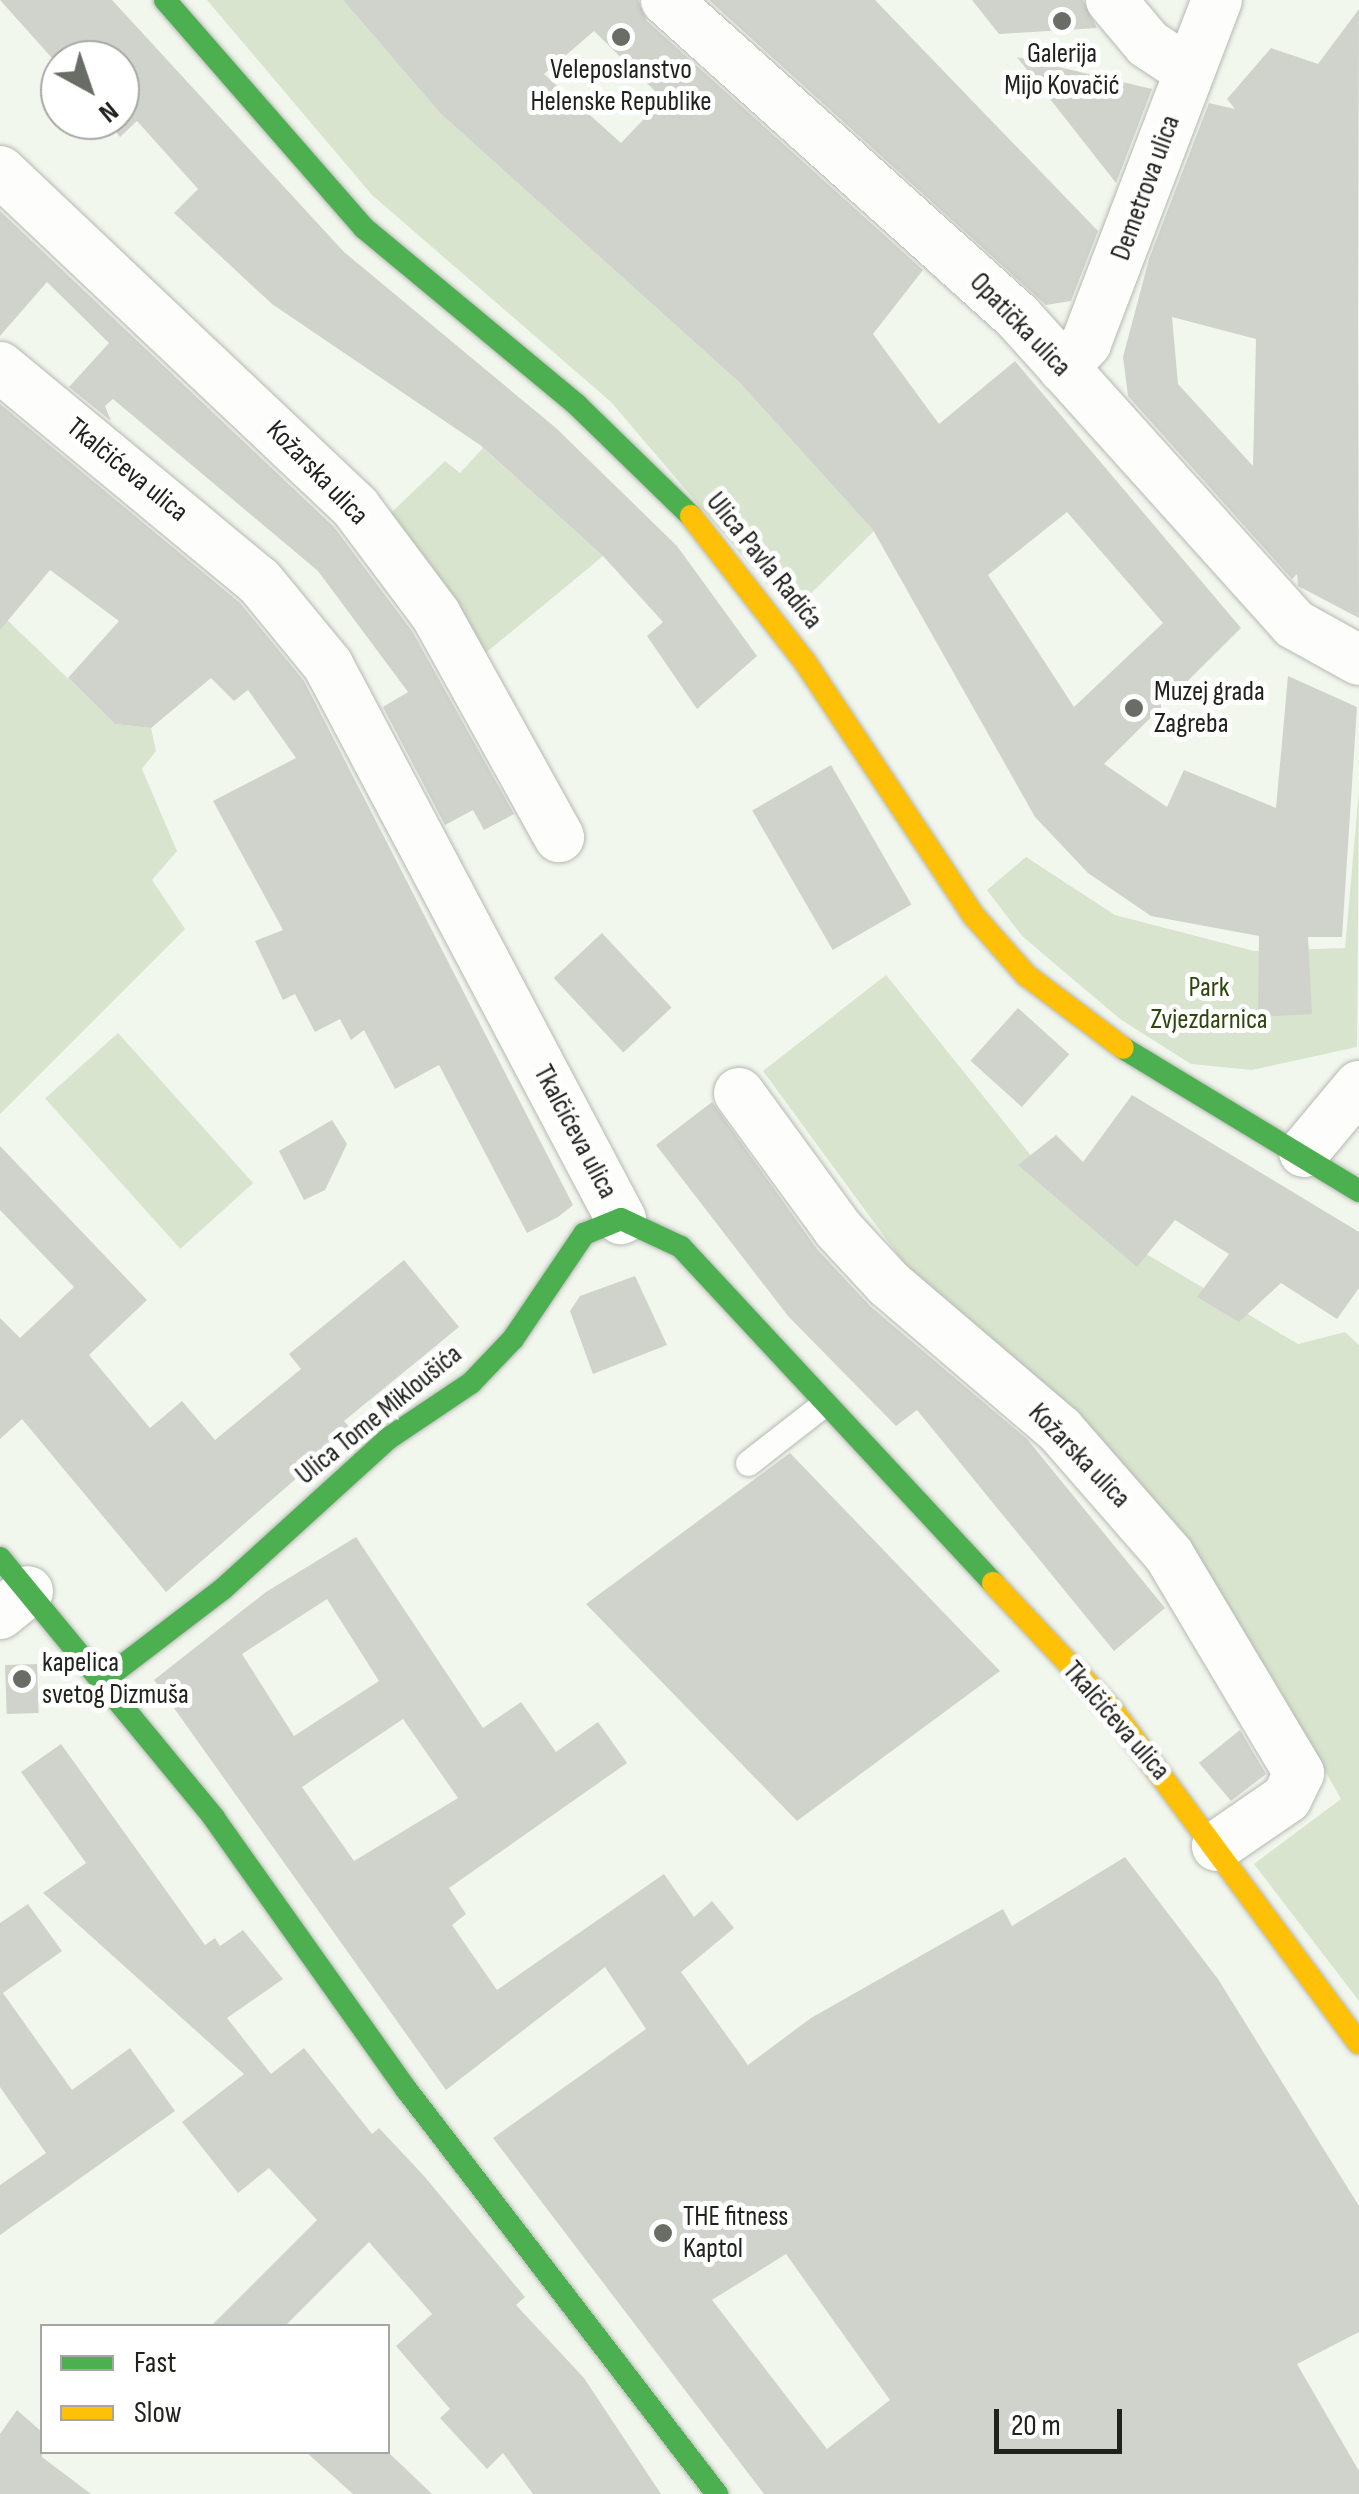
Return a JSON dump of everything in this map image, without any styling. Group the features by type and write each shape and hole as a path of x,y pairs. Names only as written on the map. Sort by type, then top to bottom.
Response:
{"street":[{"name":"Ulica Pavla Radića","path":"165,0 364,228 577,405 700,526 805,662 974,916 1026,975 1105,1037 1304,1152 1359,1192"},
{"name":"Opatička ulica","path":"666,0 898,206 1063,368 1294,624 1359,660"},
{"path":"1111,0 1148,44 1190,72"},
{"name":"Demetrova ulica","path":"1063,368 1086,342 1217,0"},
{"name":"Kožarska ulica","path":"0,171 356,508 436,615 559,837"},
{"name":"Tkalčićeva ulica","path":"0,368 260,581 328,665 621,1220 680,1247 821,1406 1105,1702 1217,1846 1359,2042"},
{"path":"1304,1152 1359,1086"},
{"name":"Kožarska ulica","path":"740,1093 838,1229 890,1284 1060,1430 1168,1555 1298,1773 1286,1798 1217,1846"},
{"name":"Ulica Tome Mikloušića","path":"105,1679 224,1588 389,1438 471,1383 513,1338 569,1249 621,1220"},
{"path":"9,1588 105,1679 532,2238 717,2494"}],"lane":[{"path":"748,1462 821,1406"}],"green space":[{"path":"207,0 343,0 440,113 740,383 874,531 791,613 611,402 372,195"},
{"path":"483,448 603,556 482,656 438,575 391,513 445,461 460,473"},
{"path":"0,613 115,724 151,728 156,751 142,769 177,851 152,880 185,929 0,1114"},
{"name":"Park Zvjezdarnica","path":"1359,790 1357,1047 1252,1070 1191,1064 1120,1019 1022,936 987,890 1026,857 1115,915 1254,951 1345,948"},
{"path":"886,975 1077,1213 1298,1344 1345,1332 1359,1345 1359,2001 1254,1864 1341,1799 1270,1673 1091,1437 942,1315 763,1071"},
{"path":"118,1033 253,1183 180,1249 45,1099"}],"building":[{"path":"0,0 112,0 344,252 556,428 677,546 757,656 697,709 647,636 663,622 603,556 480,445 272,304 174,213 198,189 140,124 140,40 40,40 40,45"},
{"path":"343,0 638,0 647,21 923,270 873,334 939,424 1015,361 1241,628 1104,764 1167,807 1184,770 1276,808 1288,676 1357,707 1342,937 1308,937 1312,1014 1258,1017 1259,936 1151,916 1088,873 1035,817 873,530 740,383 440,113","holes":["594,31 663,99 621,143 544,74","1067,512 1163,623 1074,707 988,575"]},
{"path":"709,0 875,0 1098,231 1071,301 1046,305"},
{"path":"972,0 1083,0 1097,28 999,34"},
{"path":"1359,9 1359,618 1298,586 1297,574 1292,579 1128,396 1123,357 1149,259 1209,103 1235,109 1227,99 1271,48 1318,64","holes":["1172,317 1256,339 1253,466 1178,384"]},
{"path":"1017,57 1152,89 1116,183"},
{"path":"0,211 334,527 412,631 514,814 484,830 473,810 445,825 383,707 408,692 318,571 113,399 105,406 111,421 69,387 109,343 47,282 0,336"},
{"path":"0,404 240,603 304,681 573,1205 558,1217 527,1233 439,1065 395,1089 364,1030 351,1040 340,1019 315,1032 295,994 283,1000 255,941 283,930 213,801 296,758 248,690 234,701 211,678 151,728 115,724 68,678 119,621 50,570 0,630"},
{"path":"831,765 911,904 833,950 752,810"},
{"path":"602,933 672,1008 623,1053 554,978"},
{"path":"1018,1008 1069,1054 1022,1107 970,1061"},
{"path":"1132,1095 1359,1232 1359,1288 1337,1319 1281,1283 1239,1322 1197,1297 1229,1254 1175,1220 1137,1267 1018,1165 1056,1135 1083,1162"},
{"path":"712,1102 817,1249 870,1306 1027,1439 1165,1608 1114,1651 917,1410 896,1426 788,1316 656,1145"},
{"path":"332,1120 347,1144 325,1190 304,1200 279,1151"},
{"path":"0,1146 147,1300 89,1355 150,1428 182,1401 215,1440 301,1369 289,1354 404,1260 459,1327 344,1421 352,1430 166,1592 22,1419 0,1439 0,1318 20,1338 74,1287 0,1210"},
{"path":"635,1276 667,1345 593,1374 570,1311 580,1296"},
{"path":"790,1453 1000,1671 797,1821 586,1604"},
{"path":"356,1537 483,1728 521,1702 556,1752 598,1722 627,1763 449,1888 466,1914 452,1925 497,1990 664,1874 694,1917 712,1901 734,1928 681,1972 748,2065 811,2018 1003,1909 1012,1926 1125,1857 1218,1979 1359,2206 1359,2332 1297,2364 1359,2471 1359,2494 764,2494 493,2138 646,2029 605,1967 446,2090 154,1680 266,1592","holes":["327,1599 379,1681 294,1736 242,1654","403,1719 458,1798 354,1861 302,1787","786,2254 890,2400 827,2449 712,2300"]},
{"name":"kapelica svetog Dizmuša","path":"37,1664 39,1713 7,1714 5,1665"},
{"path":"1240,1730 1266,1774 1231,1801 1199,1763"},
{"path":"61,1744 205,1945 215,1938 220,1946 243,1930 283,1979 227,2018 271,2074 304,2048 372,2134 379,2128 424,2176 525,2297 516,2305 584,2378 661,2494 533,2494 503,2453 487,2469 440,2418 450,2409 396,2346 432,2314 369,2242 287,2324 213,2324 317,2220 269,2168 238,2193 182,2122 244,2074 43,1893 86,1863 21,1772"},
{"path":"28,1904 62,1951 3,1993 72,2090 130,2048 175,2111 0,2235 0,2185 46,2153 0,2087 0,1923"},
{"path":"17,2410 40,2430 42,2457 91,2494 0,2494 0,2434"},
{"path":"308,2454 390,2454 432,2494 353,2494"}],"traffic: fast":[{"path":"165,0 364,228 577,405 691,516"},
{"path":"1123,1048 1359,1191"},
{"path":"105,1679 224,1588 389,1438 471,1383 513,1339 584,1234 621,1219 681,1247 993,1583"},
{"path":"0,1558 214,1818 406,2089 717,2494"}],"traffic: slow":[{"path":"691,516 805,662 974,916 1026,975 1123,1048"},
{"path":"993,1583 1113,1711 1359,2043"}],"place":[{"name":"Galerija Mijo Kovačić","path":"1062,21"},
{"name":"Veleposlanstvo Helenske Republike","path":"621,37"},
{"name":"Muzej grada Zagreba","path":"1134,708"},
{"name":"kapelica svetog Dizmuša","path":"22,1679"},
{"name":"THE fitness Kaptol","path":"663,2233"}]}
